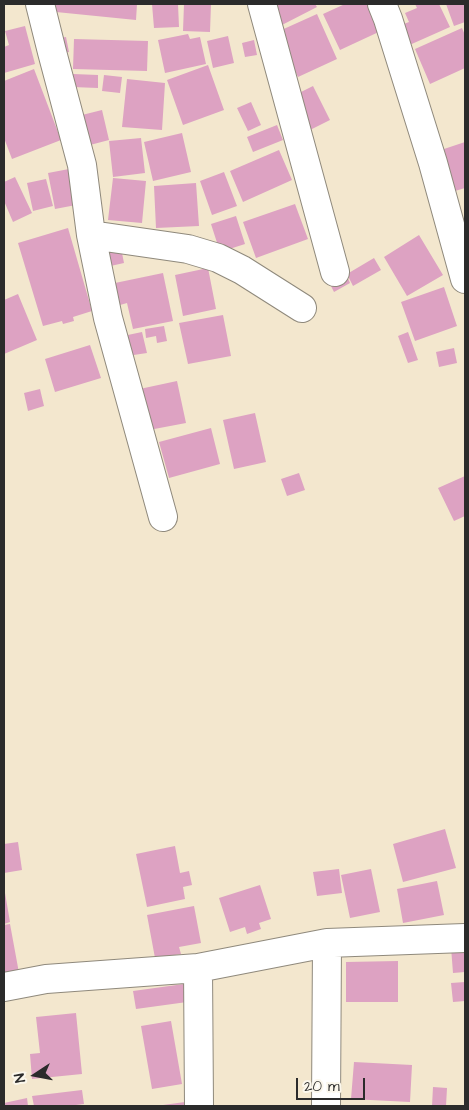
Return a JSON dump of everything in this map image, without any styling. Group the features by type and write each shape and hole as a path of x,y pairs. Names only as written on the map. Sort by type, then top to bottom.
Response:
{"street":[{"path":"40,4 82,165 91,235 108,318 163,517"},
{"path":"262,4 335,272"},
{"path":"382,4 433,163 465,280"},
{"path":"91,235 188,249 218,258 242,270 302,308"},
{"path":"4,987 46,979 198,968 327,943 465,938"},
{"path":"326,1106 327,943"},
{"path":"198,968 199,1106"}],"building":[{"path":"47,4 137,4 136,20 46,11"},
{"path":"152,4 178,4 179,27 154,28"},
{"path":"184,4 211,4 210,32 183,31"},
{"path":"268,4 315,4 317,7 280,26"},
{"path":"345,4 371,4 383,30 340,50 323,14"},
{"path":"415,4 439,4 450,27 405,47 396,27 409,22 405,13 417,8"},
{"path":"446,4 465,4 465,22 454,26"},
{"path":"317,14 337,59 298,77 277,32"},
{"path":"25,26 35,64 4,73 4,47 9,45 5,31"},
{"path":"462,28 465,35 465,68 430,84 415,49"},
{"path":"188,34 190,39 200,37 206,64 165,73 158,40"},
{"path":"228,36 234,63 213,68 207,41"},
{"path":"66,37 69,52 56,54 54,39"},
{"path":"74,39 148,41 147,71 73,69"},
{"path":"254,40 257,55 245,57 242,43"},
{"path":"208,65 224,110 183,125 167,80"},
{"path":"34,69 61,140 12,159 4,138 4,81"},
{"path":"73,74 98,75 98,88 72,87"},
{"path":"104,75 122,77 120,93 102,91"},
{"path":"127,79 165,83 162,130 122,127"},
{"path":"313,86 330,120 308,131 291,97"},
{"path":"251,102 261,125 248,131 237,108"},
{"path":"102,110 109,140 90,145 82,115"},
{"path":"277,125 283,140 253,152 247,137"},
{"path":"182,133 191,172 153,181 144,142"},
{"path":"141,138 145,173 113,177 109,141"},
{"path":"465,142 465,188 455,191 441,150"},
{"path":"279,150 292,180 243,202 230,171"},
{"path":"69,169 76,205 55,209 48,173"},
{"path":"224,172 237,206 212,215 200,181"},
{"path":"15,177 32,213 13,222 4,201 4,182"},
{"path":"113,178 146,181 142,223 108,220"},
{"path":"46,179 53,206 33,211 27,183"},
{"path":"196,183 199,226 156,228 154,186"},
{"path":"295,204 308,239 256,258 243,222"},
{"path":"236,216 245,244 220,252 211,224"},
{"path":"68,228 92,311 73,317 74,321 63,324 62,321 43,326 18,243"},
{"path":"419,235 443,275 407,296 384,257"},
{"path":"121,248 124,263 106,267 102,252"},
{"path":"374,258 381,270 353,286 347,274"},
{"path":"208,268 216,309 183,316 175,275"},
{"path":"163,273 173,321 133,329 127,303 120,305 115,283"},
{"path":"346,274 350,283 334,292 329,282"},
{"path":"444,287 457,326 415,341 401,302"},
{"path":"18,294 37,340 4,354 4,300"},
{"path":"223,315 231,356 188,364 179,323"},
{"path":"164,326 167,341 157,343 156,336 146,338 145,329"},
{"path":"142,332 147,353 127,356 123,336"},
{"path":"408,332 418,360 408,363 398,336"},
{"path":"90,345 101,378 55,392 45,359"},
{"path":"454,348 457,363 439,367 436,352"},
{"path":"177,381 186,423 149,430 135,390"},
{"path":"40,389 44,406 28,411 24,393"},
{"path":"255,413 266,462 234,469 223,420"},
{"path":"211,428 220,464 169,478 159,442"},
{"path":"299,473 305,490 287,496 281,479"},
{"path":"465,476 465,516 454,521 438,488"},
{"path":"445,829 456,868 403,882 393,844"},
{"path":"18,842 22,870 4,873 4,844"},
{"path":"175,846 180,873 189,871 192,885 183,887 185,899 147,907 136,854"},
{"path":"339,869 342,893 317,896 313,872"},
{"path":"371,869 380,912 350,918 341,875"},
{"path":"437,881 444,915 403,923 397,889"},
{"path":"260,885 271,919 259,923 261,929 247,934 245,927 230,932 219,898"},
{"path":"4,893 10,922 4,924"},
{"path":"194,906 201,943 179,947 181,954 155,958 147,915"},
{"path":"10,924 19,973 4,976 4,925"},
{"path":"465,946 465,972 453,973 451,947"},
{"path":"398,961 398,1002 346,1002 346,962"},
{"path":"465,982 465,1001 453,1002 451,983"},
{"path":"184,984 187,1002 136,1009 133,991"},
{"path":"76,1013 82,1074 32,1079 30,1054 40,1053 36,1017"},
{"path":"171,1021 182,1084 152,1089 141,1026"},
{"path":"354,1062 412,1065 410,1102 351,1099"},
{"path":"433,1087 447,1088 446,1106 432,1106"},
{"path":"82,1090 84,1104 34,1106 32,1096"},
{"path":"27,1098 28,1106 4,1106 4,1103"},
{"path":"185,1102 185,1106 163,1106 163,1105"}]}
